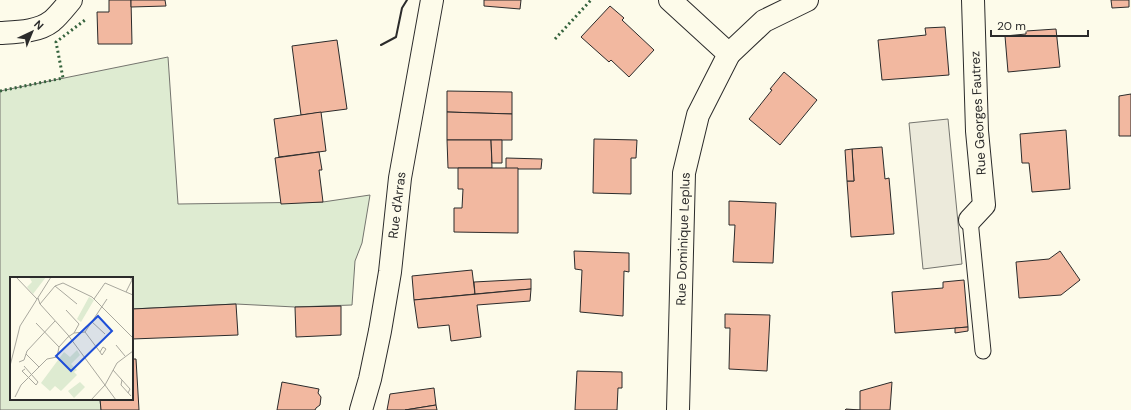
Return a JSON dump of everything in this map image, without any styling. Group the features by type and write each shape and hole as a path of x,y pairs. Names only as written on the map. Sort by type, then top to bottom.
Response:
{"street":[{"path":"0,33 22,32 36,29 51,22 71,0"},
{"name":"Rue d'Arras","path":"361,410 370,379 380,331 390,272 400,178 432,0"},
{"path":"670,0 728,54 764,21 807,0"},
{"name":"Rue Georges Fautrez","path":"970,220 984,205 977,131 973,0"},
{"name":"Rue Dominique Leplus","path":"678,410 684,173 698,115 728,54"}],"lane":[{"path":"970,220 983,352"}],"green space":[{"path":"168,57 178,204 323,202 370,195 362,243 355,261 352,305 295,307 236,304 133,309 133,277 10,277 10,400 100,400 101,410 0,410 0,91"}],"shaded area":[{"path":"948,119 962,264 923,269 909,123"}],"building":[{"path":"109,0 131,0 132,44 98,44 97,12 109,12"},
{"path":"131,0 165,0 166,6 131,7"},
{"path":"484,0 521,0 520,9 484,6"},
{"path":"1111,0 1129,0 1129,7 1112,8"},
{"path":"610,6 624,18 622,20 654,50 629,77 611,60 609,62 581,37"},
{"path":"945,27 949,75 882,80 878,40 926,35 925,28"},
{"path":"1056,29 1060,67 1008,72 1005,36 1026,34 1026,31"},
{"path":"337,40 347,109 301,115 292,46"},
{"path":"784,72 817,100 780,145 749,119"},
{"path":"447,91 512,92 512,114 447,112"},
{"path":"1131,94 1131,136 1119,136 1119,96"},
{"path":"321,112 326,151 279,157 274,119"},
{"path":"447,112 512,114 512,140 447,140"},
{"path":"1066,130 1070,189 1032,192 1029,163 1022,163 1020,134"},
{"path":"594,139 637,140 636,158 631,158 631,194 593,193"},
{"path":"447,140 491,140 492,168 448,168"},
{"path":"491,140 502,140 502,163 492,163"},
{"path":"882,147 885,179 889,178 894,234 851,237 847,181 854,181 852,149"},
{"path":"852,149 854,181 847,181 845,150"},
{"path":"319,152 322,170 319,170 323,202 281,204 275,158"},
{"path":"506,158 542,159 541,169 506,169"},
{"path":"458,168 518,168 518,233 454,232 454,208 462,208 463,189 458,189"},
{"path":"729,201 776,203 773,263 733,262 735,225 729,225"},
{"path":"574,251 629,253 629,272 624,271 623,316 580,312 582,270 575,269"},
{"path":"1060,251 1080,280 1061,295 1019,298 1016,262 1049,259"},
{"path":"472,270 475,294 414,300 412,276"},
{"path":"531,279 531,289 475,294 474,282"},
{"path":"964,280 968,327 895,333 892,292 943,288 943,282"},
{"path":"531,289 530,301 477,305 481,337 451,341 449,325 418,328 414,300"},
{"path":"236,304 238,335 133,339 133,309"},
{"path":"341,306 341,335 296,337 295,307"},
{"path":"725,314 770,315 767,371 729,369 730,328 725,328"},
{"path":"968,327 968,331 955,333 955,328"},
{"path":"133,359 136,359 139,410 101,410 100,400 133,400"},
{"path":"577,371 622,372 622,388 618,388 617,410 575,410"},
{"path":"282,382 319,389 318,393 321,397 320,405 315,410 277,410"},
{"path":"892,382 890,410 860,410 860,391"},
{"path":"434,388 436,405 405,410 387,410 390,394"},
{"path":"436,405 437,410 405,410"}],"hedge":[{"path":"555,39 591,0"},
{"path":"0,91 63,78 56,42 85,20"}],"wall":[{"path":"381,45 396,37 402,8 407,0"}]}
